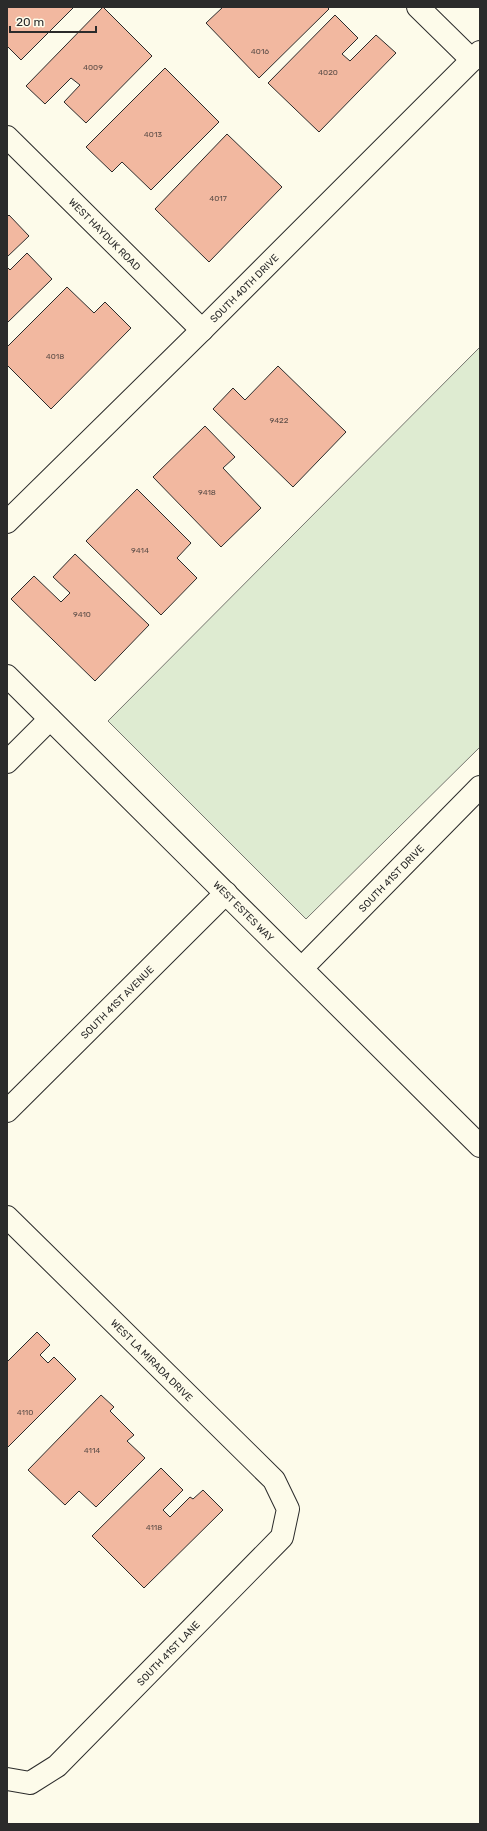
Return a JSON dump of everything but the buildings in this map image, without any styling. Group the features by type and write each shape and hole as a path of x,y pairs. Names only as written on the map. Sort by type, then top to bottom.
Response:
{"street":[{"path":"418,7 476,56"},
{"name":"SOUTH 40TH DRIVE","path":"7,522 202,330 476,56"},
{"name":"WEST HAYDUK ROAD","path":"7,137 202,330"},
{"name":"WEST ESTES WAY","path":"7,676 480,1146"},
{"path":"7,762 50,719"},
{"name":"SOUTH 41ST DRIVE","path":"302,968 480,787"},
{"name":"SOUTH 41ST AVENUE","path":"7,1111 226,893"},
{"name":"WEST LA MIRADA DRIVE","path":"7,1216 274,1480 288,1509"},
{"name":"SOUTH 41ST LANE","path":"7,1779 30,1784 57,1766 282,1537 288,1509"}],"green space":[{"path":"480,347 480,747 306,919 108,721"}]}
